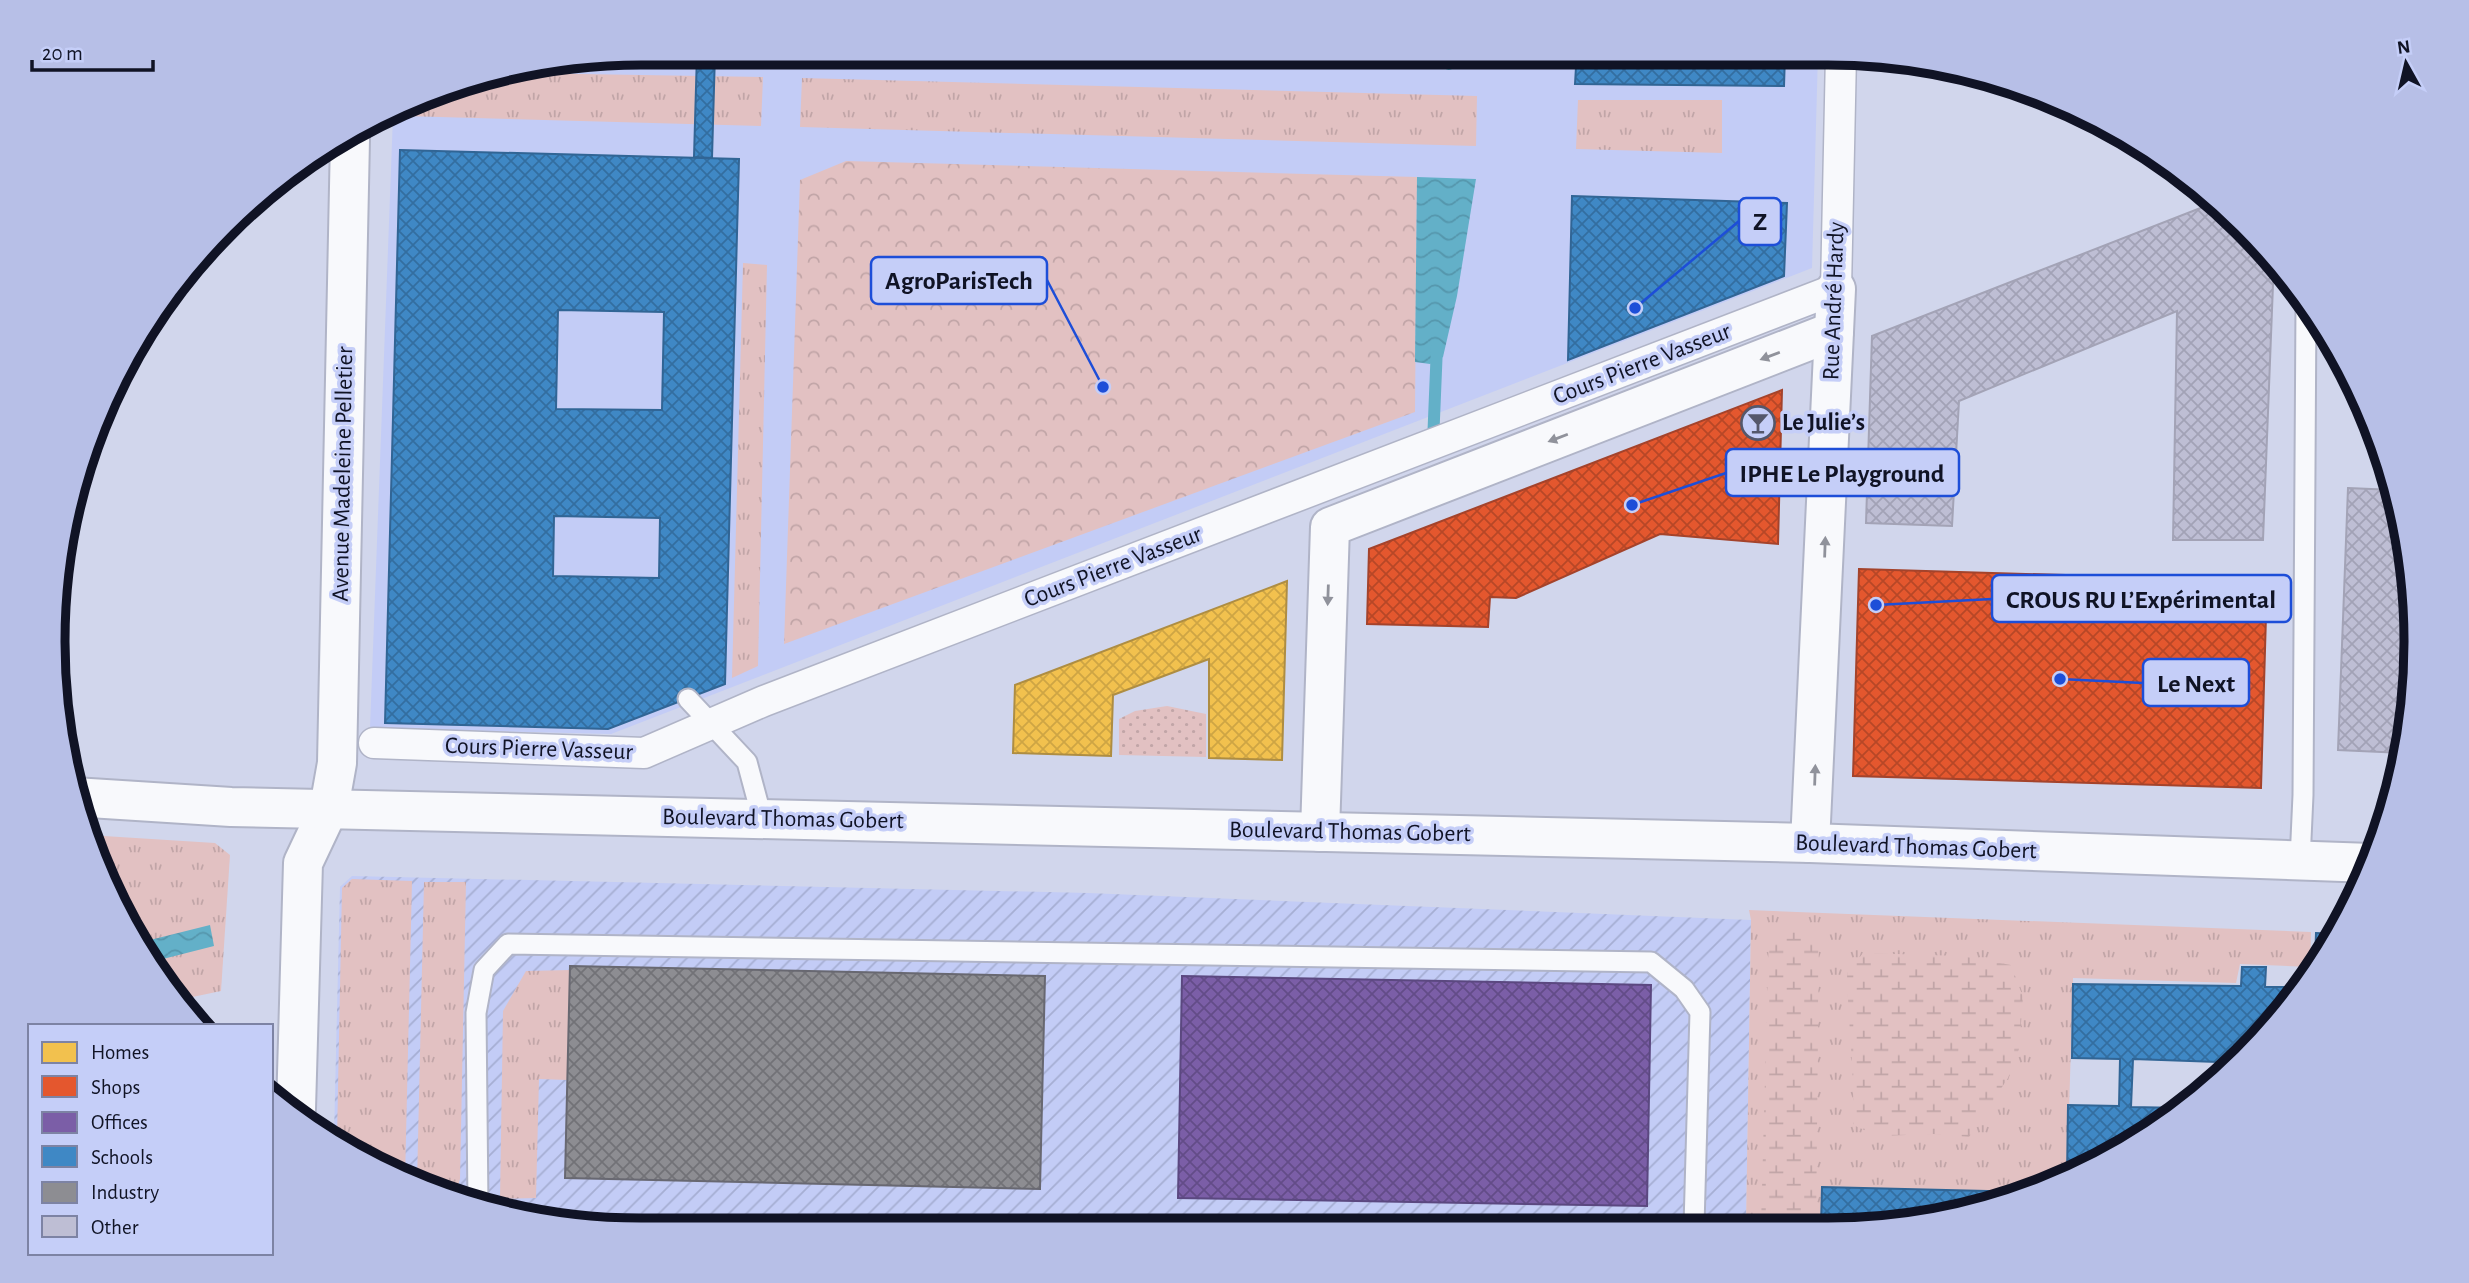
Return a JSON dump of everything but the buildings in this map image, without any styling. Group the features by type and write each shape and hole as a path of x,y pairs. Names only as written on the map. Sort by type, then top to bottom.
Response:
{"street":[{"name":"Rue André Hardy","path":"1810,843 1836,289 1841,65"},
{"name":"Avenue Madeleine Pelletier","path":"296,1103 303,863 328,808 337,764 350,144"},
{"name":"Cours Pierre Vasseur","path":"374,743 644,753 710,723 1836,289"},
{"path":"1320,832 1330,527 1834,331"},
{"name":"Boulevard Thomas Gobert","path":"86,798 231,807 1810,843 2360,863"}],"lane":[{"path":"2300,861 2303,782 2306,319"},
{"path":"688,699 747,762 762,818"},
{"path":"478,1195 475,1013 484,970 508,944 1651,962 1684,989 1700,1012 1694,1218"}],"shaded area":[{"path":"1818,65 1812,268 611,734 370,728 393,121 456,95 492,84 604,66"},
{"path":"352,876 1088,893 1751,920 1746,1218 642,1218 566,1213 492,1199 456,1188 386,1159 334,1129 340,887"}],"green space":[{"path":"545,73 763,77 761,126 405,116 492,84"},
{"path":"802,78 1477,96 1476,146 800,127"},
{"path":"1578,100 1722,100 1722,153 1576,149"},
{"path":"846,161 1417,177 1415,412 784,644 800,180"},
{"path":"743,263 767,265 758,666 732,678"},
{"path":"1167,706 1206,714 1206,757 1119,755 1119,719 1135,711"},
{"path":"98,836 215,843 230,855 221,991 188,998 184,993 142,930 124,897"},
{"path":"352,879 412,881 405,1167 337,1131 342,888"},
{"path":"424,882 466,882 460,1179 456,1188 417,1172"},
{"path":"1749,910 2311,932 2310,957 2304,967 2240,964 2236,983 2073,978 2067,1166 2002,1191 1822,1187 1821,1218 1746,1218"},
{"path":"1769,931 1819,932 1816,1218 1761,1218"},
{"path":"1863,953 1962,956 2011,965 2023,997 2019,1049 2008,1078 1969,1137 1934,1134 1878,1136 1853,1125 1847,973"},
{"path":"570,970 567,1080 539,1079 536,1198 500,1199 503,1011 526,971"}],"water":[{"path":"1417,177 1476,179 1457,296 1443,357 1430,364 1415,362"},
{"path":"210,925 214,946 161,960 148,940"}],"waterway":[{"path":"1433,443 1437,346"}],"place":[{"name":"Z","path":"1635,308"},
{"name":"AgroParisTech","path":"1103,387"},
{"name":"Le Julie’s","path":"1758,423"},
{"name":"IPHE Le Playground","path":"1632,505"},
{"name":"CROUS RU L’Expérimental","path":"1876,605"},
{"name":"Le Next","path":"2060,679"}]}
